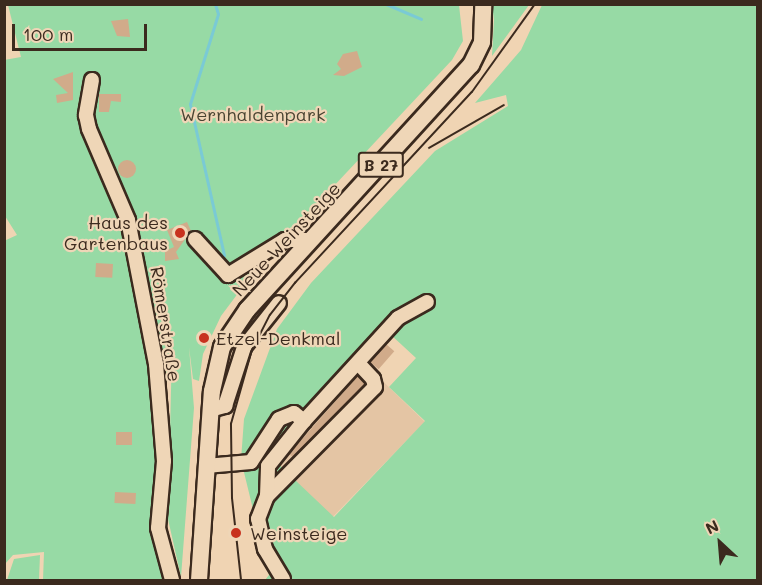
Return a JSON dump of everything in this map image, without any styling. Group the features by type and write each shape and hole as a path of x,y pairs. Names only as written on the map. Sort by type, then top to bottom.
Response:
{"main road":[{"name":"Neue Weinsteige","path":"199,580 214,373 233,328 471,65 482,42 483,4"}],"street":[{"name":"Römerstraße","path":"92,80 86,116 88,129 128,220 156,364 164,461 158,528 172,580"},
{"path":"195,239 228,275 285,240 311,240"},
{"path":"283,579 265,549 258,519 267,496 268,466 304,421 398,318 427,302"},
{"path":"210,410 225,406 244,347 279,303"},
{"path":"267,496 375,387 373,379 358,363"},
{"path":"206,466 245,466 285,414 294,413 304,421"}],"shaded area":[{"path":"365,364 425,422 332,517 273,460"}],"green space":[{"name":"Wernhaldenpark","path":"8,5 459,5 463,41 452,60 257,268 221,316 203,354 199,381 193,379 189,347 194,408 181,577 168,519 172,347 152,262 170,346 155,511 169,580 43,580 44,552 13,555 5,564 4,241 17,235 5,216 4,60 21,57"},
{"path":"492,5 529,5 492,56 494,20"},
{"path":"542,5 757,5 757,580 265,580 269,575 241,460 244,419 277,329 311,283 435,151 508,106 506,95 475,103 521,50","holes":["390,334 416,358 389,387 425,421 334,517 275,461"]},
{"path":"40,555 39,580 7,580 14,559"}],"building":[{"path":"128,19 130,37 117,36 111,21"},
{"path":"357,51 362,67 344,76 333,75 341,69 337,64 343,54"},
{"path":"73,72 73,100 57,103 56,95 68,93 53,79"},
{"path":"99,94 121,94 121,102 111,101 109,112 99,112"},
{"path":"127,160 133,163 136,169 133,175 127,178 121,175 118,169 121,163"},
{"name":"Haus des Gartenbaus","path":"187,222 191,231 176,252 179,259 165,261 165,251 174,247 167,230"},
{"path":"96,263 113,264 112,278 95,277"},
{"path":"386,344 394,351 379,369 370,362"},
{"path":"358,376 365,384 293,457 289,454"},
{"path":"116,432 132,432 132,445 116,445"},
{"path":"115,492 136,493 135,504 114,503"}],"waterway":[{"path":"215,4 218,14 190,104 224,255"},
{"path":"386,4 421,19"}],"tram line":[{"path":"241,580 232,498 231,424 252,350 270,315 295,283 472,92 535,4"},
{"path":"429,148 504,105"}],"place":[{"name":"Haus des Gartenbaus","path":"180,233"},
{"name":"Etzel-Denkmal","path":"204,338"},
{"name":"Weinsteige","path":"236,533"}]}
